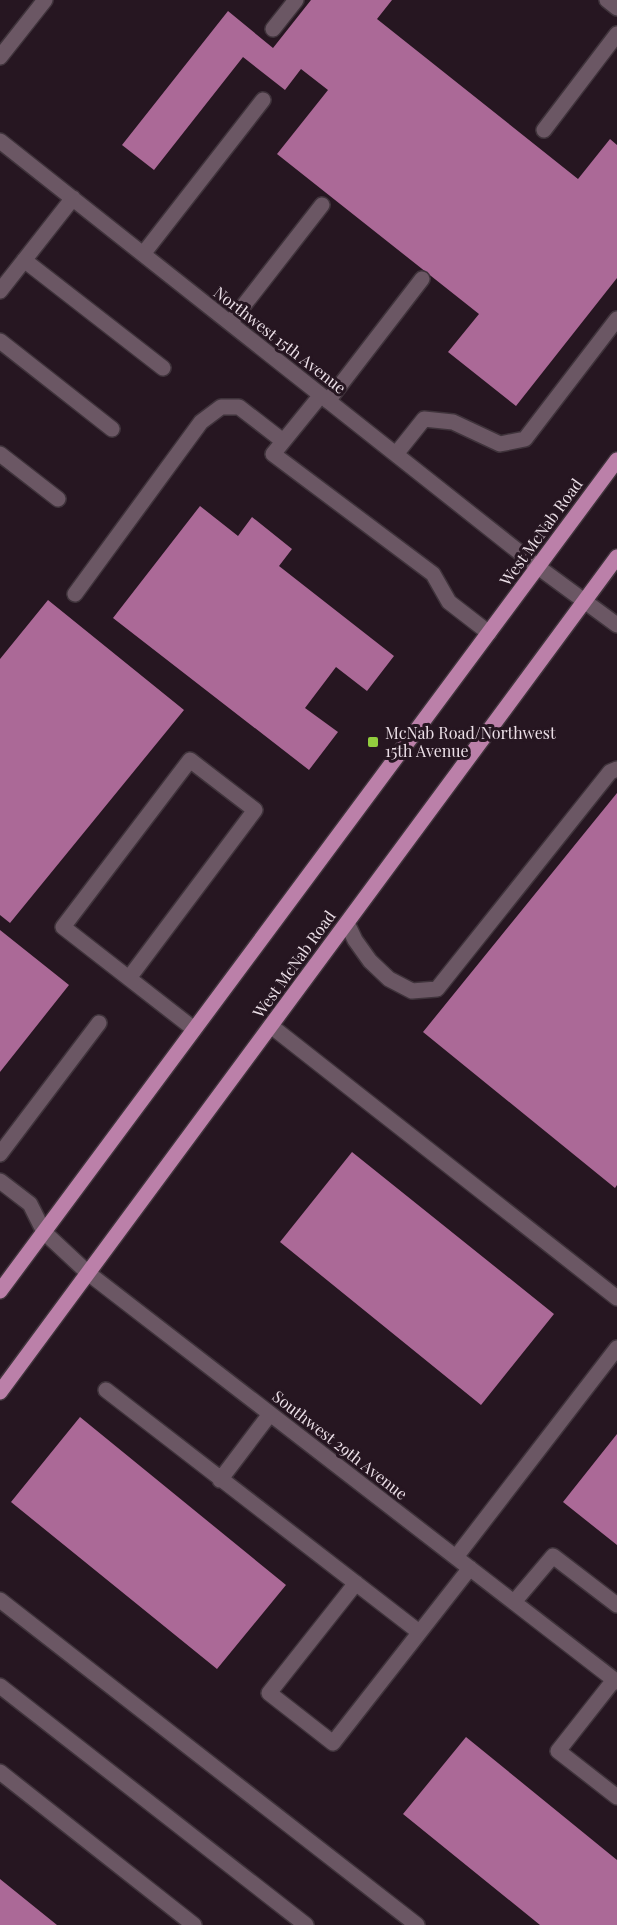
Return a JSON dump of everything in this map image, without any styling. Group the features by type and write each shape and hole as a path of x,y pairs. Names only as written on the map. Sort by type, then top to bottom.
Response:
{"main road":[{"name":"West McNab Road","path":"0,1291 617,460"},
{"name":"West McNab Road","path":"0,1392 617,557"}],"street":[{"path":"0,57 45,0"},
{"path":"273,28 296,0"},
{"path":"607,0 617,8"},
{"path":"544,130 617,34"},
{"path":"143,254 263,100"},
{"name":"Northwest 15th Avenue","path":"0,141 538,567 617,625"},
{"path":"0,291 73,198"},
{"path":"230,323 322,205"},
{"path":"24,260 163,368"},
{"path":"422,279 324,398 273,454 433,574 449,602 489,633"},
{"path":"396,454 424,420 453,422 500,444 525,439 617,319"},
{"path":"0,341 112,429"},
{"path":"75,594 201,422 221,406 239,407 283,441"},
{"path":"0,454 58,499"},
{"path":"129,978 255,810 189,760 63,927 194,1029"},
{"path":"347,922 355,940 370,961 389,979 412,991 437,989 610,772 617,769"},
{"path":"3,1145 99,1023"},
{"path":"271,1026 617,1298"},
{"name":"Southwest 29th Avenue","path":"0,1182 30,1204 44,1232 88,1274 616,1681"},
{"path":"456,1557 617,1348"},
{"path":"106,1390 419,1632"},
{"path":"220,1480 270,1413"},
{"path":"514,1602 553,1556 617,1605"},
{"path":"356,1583 269,1693 333,1743 470,1568"},
{"path":"0,1600 417,1925"},
{"path":"616,1681 558,1751 617,1797"},
{"path":"0,1686 306,1925"},
{"path":"0,1772 194,1925"}],"building":[{"path":"311,0 392,0 377,19 578,179 610,139 617,145 617,278 516,406 448,352 479,314 277,154 328,90 301,69 285,90 243,57 154,170 122,145 228,11 273,48"},
{"path":"200,506 238,536 252,517 292,549 279,566 394,656 367,691 336,667 305,708 338,732 309,770 113,618"},
{"path":"48,600 184,710 10,923 0,915 0,659"},
{"path":"617,793 617,1185 615,1188 423,1032"},
{"path":"0,930 69,985 0,1072"},
{"path":"352,1152 554,1314 481,1405 280,1242"},
{"path":"80,1417 286,1585 217,1669 11,1502"},
{"path":"617,1434 617,1545 563,1502"},
{"path":"466,1737 617,1860 617,1925 540,1925 403,1814"},
{"path":"0,1879 57,1925 0,1925"}],"place":[{"name":"McNab Road/Northwest 15th Avenue","path":"373,742"}]}
